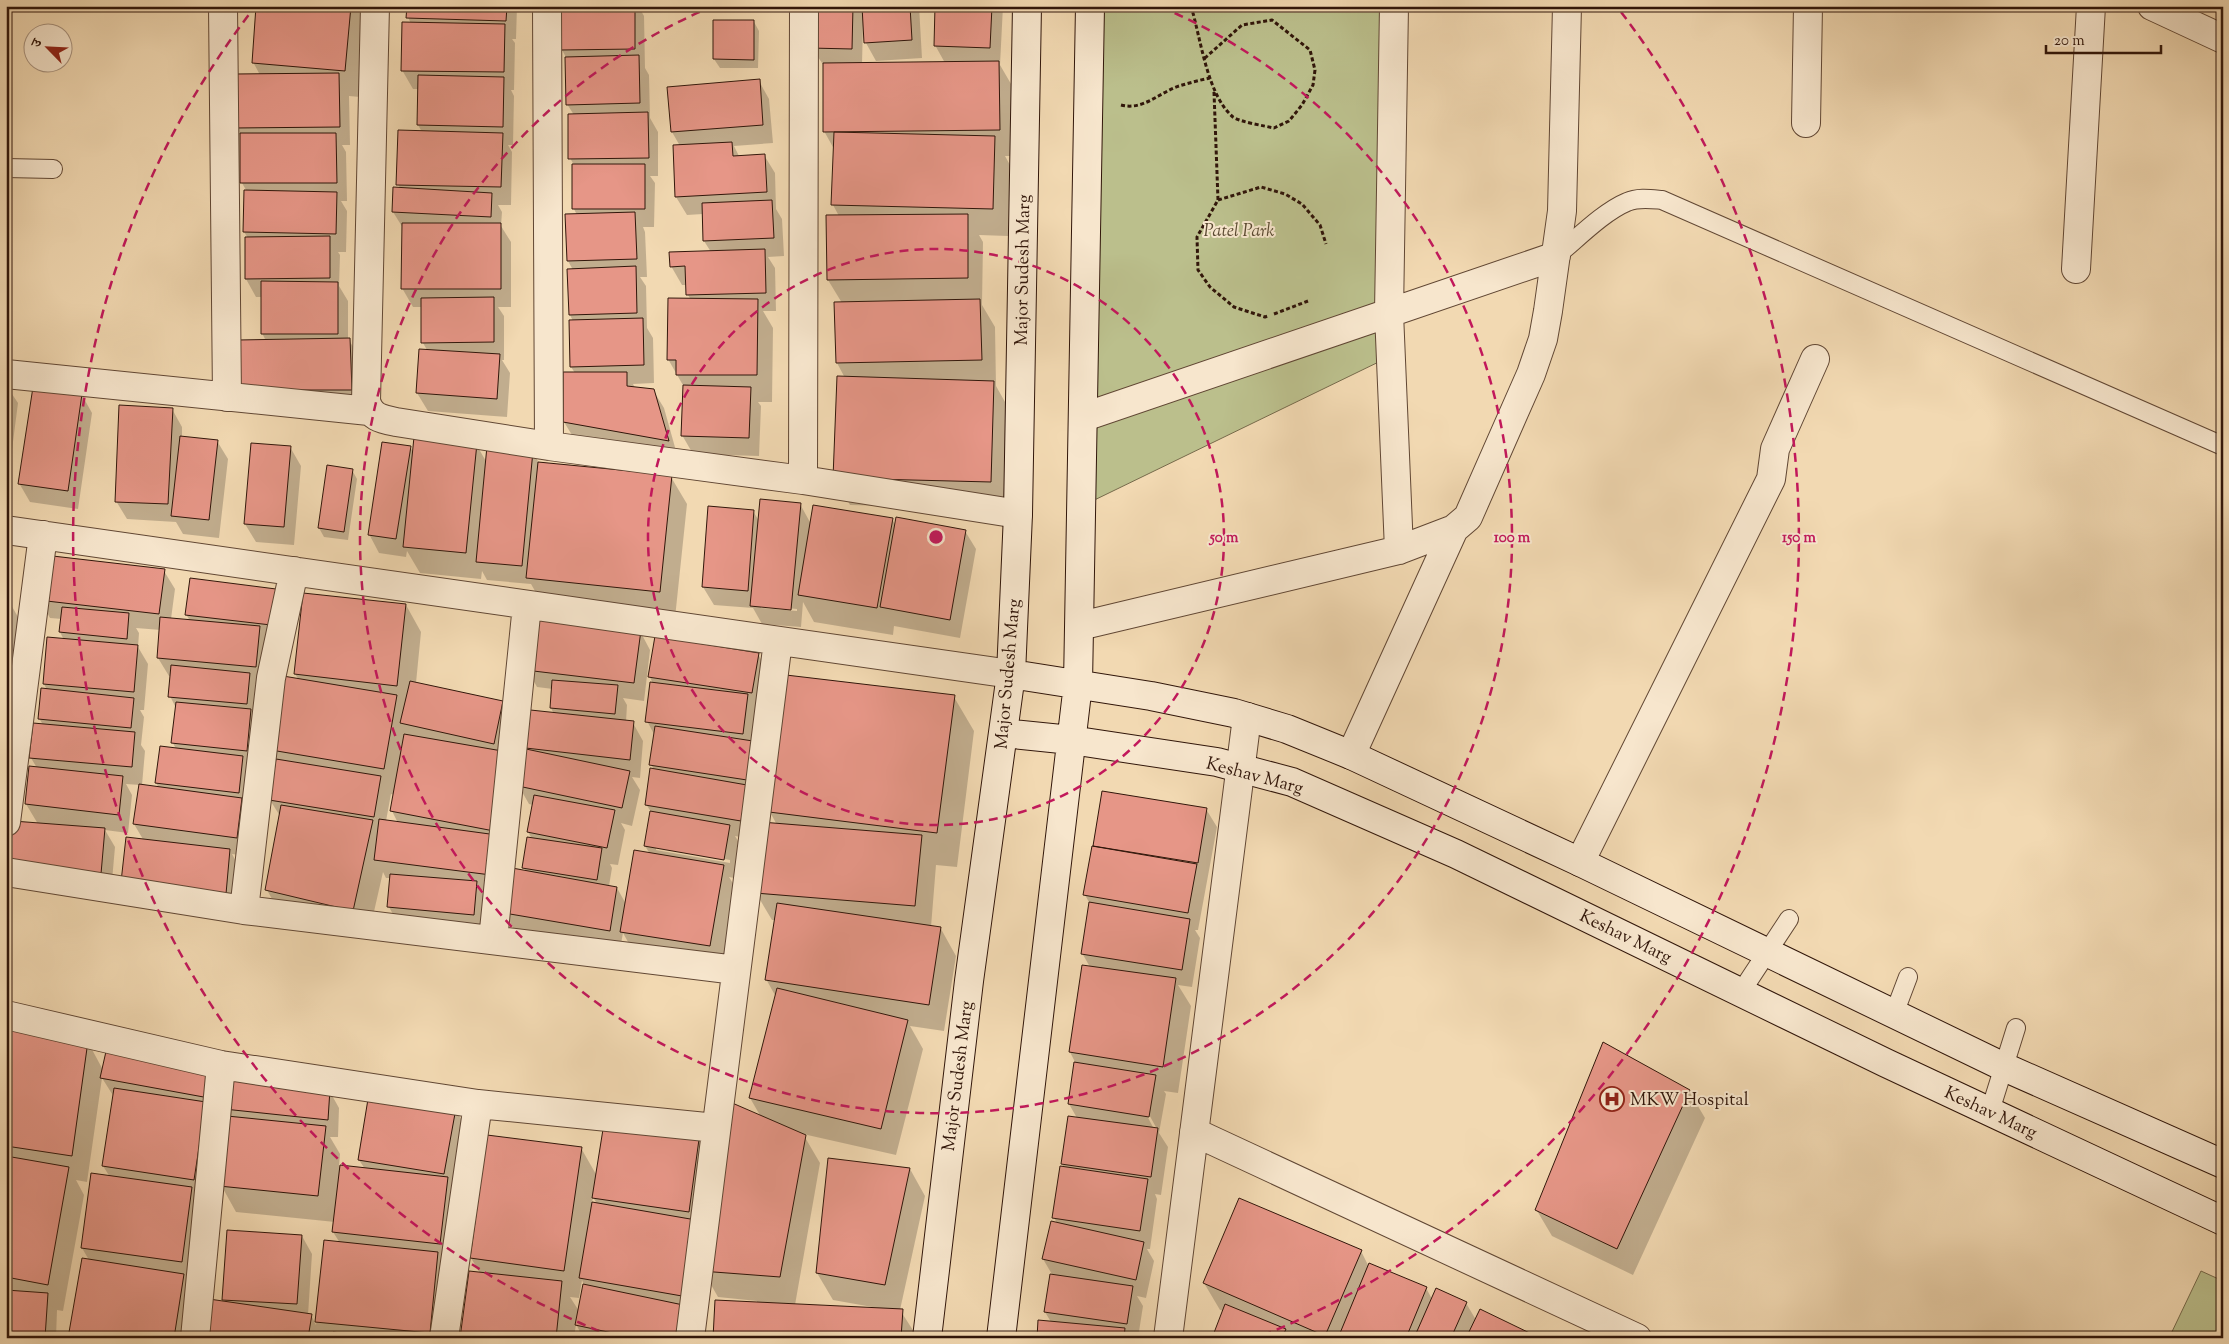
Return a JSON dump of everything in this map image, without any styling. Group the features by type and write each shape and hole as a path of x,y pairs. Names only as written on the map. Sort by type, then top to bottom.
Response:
{"street":[{"path":"223,6 227,397"},
{"path":"369,411 366,401 375,6"},
{"path":"548,6 550,446"},
{"path":"803,480 804,6"},
{"name":"Major Sudesh Marg","path":"927,1338 968,981 1011,674 1018,514 1028,6"},
{"path":"1001,1338 1078,684 1090,6"},
{"path":"1394,6 1389,313 1399,550"},
{"path":"1080,626 1399,550 1454,529 1468,517 1531,374 1542,339 1562,211 1567,6"},
{"path":"1806,123 1808,6"},
{"path":"2076,269 2091,6"},
{"path":"2152,6 2223,39"},
{"path":"1084,417 1556,256"},
{"path":"1580,862 1771,479 1775,449 1815,359"},
{"path":"6,374 369,411 379,418 396,422 550,446 803,480 1018,514"},
{"path":"1351,755 1454,529"},
{"path":"6,530 1078,684 1151,696 1247,717 1286,729 1351,755 1580,862 2004,1067 2223,1164"},
{"path":"6,822 43,535"},
{"path":"244,910 271,678 294,571"},
{"path":"493,940 527,605"},
{"path":"690,1338 778,641"},
{"path":"1168,1338 1247,717"},
{"name":"Keshav Marg","path":"1002,734 1071,740 1217,762 1292,782 1456,854 1990,1112 2223,1221"},
{"path":"6,872 244,910 736,970"},
{"path":"6,1015 221,1066 478,1104 716,1128"},
{"path":"195,1338 221,1066"},
{"path":"444,1338 478,1104"},
{"path":"1194,1132 1637,1338"}],"lane":[{"path":"6,168 53,169"},
{"path":"1556,256 1609,213 1628,201 1644,198 1662,200 2223,446"},
{"path":"1741,992 1790,919"},
{"path":"1894,1014 1908,977"},
{"path":"1990,1112 2016,1028"}],"path":[{"path":"1191,6 1214,91 1218,200 1197,237 1198,270 1210,287 1234,307 1265,317 1308,301"},
{"path":"1205,58 1242,25 1272,20 1310,50 1315,70 1313,86 1302,105 1288,121 1274,128 1234,118 1214,91"},
{"path":"1089,104 1114,104 1127,107 1150,102 1178,86 1210,78"},
{"path":"1218,200 1261,188 1284,194 1302,204 1320,225 1326,244"}],"green space":[{"name":"Patel Park","path":"1090,6 1395,6 1391,356 1080,507"},
{"path":"2201,1271 2223,1281 2223,1338 2169,1338"}],"building":[{"path":"256,6 351,6 345,71 252,63"},
{"path":"407,6 507,6 506,21 406,18"},
{"path":"561,6 635,6 635,49 561,50"},
{"path":"811,6 853,6 852,49 810,48"},
{"path":"862,6 910,6 912,40 864,43"},
{"path":"935,6 992,6 990,48 934,46"},
{"path":"713,20 754,20 754,60 713,59"},
{"path":"402,22 505,24 504,72 401,71"},
{"path":"639,55 640,103 566,105 565,57"},
{"path":"999,61 1000,130 823,132 823,63"},
{"path":"339,73 340,127 234,128 235,74"},
{"path":"418,75 504,77 503,127 417,125"},
{"path":"760,79 763,125 671,132 667,87"},
{"path":"648,112 649,158 568,159 568,114"},
{"path":"398,130 503,133 501,187 396,185"},
{"path":"834,132 995,136 993,209 831,205"},
{"path":"240,133 336,133 337,183 240,183"},
{"path":"732,142 733,156 765,154 767,192 675,197 673,145"},
{"path":"572,164 645,164 645,209 572,209"},
{"path":"393,187 492,193 491,217 392,212"},
{"path":"244,190 337,192 336,234 243,232"},
{"path":"772,200 774,238 703,241 702,203"},
{"path":"635,212 637,259 567,261 565,214"},
{"path":"968,214 968,278 827,280 826,215"},
{"path":"402,223 501,223 501,289 401,289"},
{"path":"330,236 330,278 245,279 245,237"},
{"path":"765,249 766,293 686,295 685,266 670,267 669,252"},
{"path":"636,266 637,313 569,315 567,269"},
{"path":"261,281 338,282 338,334 261,334"},
{"path":"494,297 494,342 421,343 421,298"},
{"path":"668,298 758,299 757,375 676,375 676,360 667,360"},
{"path":"980,299 982,360 836,363 834,302"},
{"path":"643,318 644,365 570,367 569,320"},
{"path":"350,338 352,390 239,390 238,340"},
{"path":"419,349 500,354 497,399 416,393"},
{"path":"563,372 627,372 627,386 654,389 669,441 563,422"},
{"path":"837,376 994,381 991,482 833,478"},
{"path":"683,385 751,387 749,438 681,436"},
{"path":"33,387 82,394 68,491 18,484"},
{"path":"119,405 173,408 168,504 115,502"},
{"path":"180,436 218,440 209,520 171,516"},
{"path":"414,437 477,443 466,553 403,547"},
{"path":"382,442 411,446 396,539 368,535"},
{"path":"251,443 291,446 284,527 244,524"},
{"path":"487,446 533,451 522,566 476,562"},
{"path":"538,462 672,475 660,592 526,578"},
{"path":"327,465 353,469 344,532 318,528"},
{"path":"760,499 801,503 791,610 750,606"},
{"path":"813,505 893,518 877,608 798,595"},
{"path":"708,506 754,510 748,591 702,587"},
{"path":"896,517 966,530 950,620 880,607"},
{"path":"44,555 165,569 159,614 38,600"},
{"path":"190,578 276,589 271,625 185,615"},
{"path":"303,593 406,604 397,686 294,674"},
{"path":"62,607 129,613 127,639 59,632"},
{"path":"160,617 260,626 256,667 157,658"},
{"path":"532,617 641,630 634,683 525,670"},
{"path":"655,636 759,653 752,693 648,677"},
{"path":"47,637 138,645 134,692 43,684"},
{"path":"171,665 250,673 247,704 168,697"},
{"path":"277,675 397,695 384,769 265,749"},
{"path":"786,675 955,695 937,833 769,812"},
{"path":"552,680 618,685 615,714 550,708"},
{"path":"410,681 503,701 494,744 400,723"},
{"path":"650,682 748,694 743,734 645,722"},
{"path":"41,688 134,698 131,728 38,719"},
{"path":"176,702 251,709 247,751 171,743"},
{"path":"521,709 634,721 630,760 517,747"},
{"path":"33,723 135,732 132,767 29,758"},
{"path":"655,726 753,741 747,780 649,765"},
{"path":"404,734 508,752 494,831 390,811"},
{"path":"160,746 243,756 239,793 155,783"},
{"path":"526,749 630,771 622,808 518,786"},
{"path":"276,759 381,776 374,817 269,800"},
{"path":"29,766 123,776 119,815 25,804"},
{"path":"650,768 747,785 741,821 645,805"},
{"path":"139,784 242,798 237,838 133,824"},
{"path":"1102,791 1207,808 1198,863 1093,846"},
{"path":"534,795 615,810 607,848 527,832"},
{"path":"281,805 373,820 353,911 265,890"},
{"path":"650,811 730,825 724,860 644,846"},
{"path":"379,819 497,835 491,875 374,860"},
{"path":"13,821 105,828 101,874 9,866"},
{"path":"761,822 922,835 915,906 755,893"},
{"path":"126,837 230,849 226,894 121,882"},
{"path":"527,837 602,848 597,880 522,868"},
{"path":"1092,846 1197,864 1188,913 1083,895"},
{"path":"634,850 724,865 710,946 620,932"},
{"path":"512,868 617,887 610,931 504,913"},
{"path":"390,874 477,881 474,915 387,907"},
{"path":"1089,902 1190,919 1182,970 1081,954"},
{"path":"777,903 941,927 929,1005 765,980"},
{"path":"1082,965 1176,978 1163,1067 1069,1052"},
{"path":"777,988 908,1020 881,1129 749,1098"},
{"path":"6,1022 88,1041 72,1156 6,1146"},
{"path":"1603,1042 1690,1090 1617,1249 1535,1210"},
{"path":"107,1047 206,1072 209,1098 100,1078"},
{"path":"1074,1062 1156,1075 1149,1117 1068,1104"},
{"path":"231,1073 330,1089 328,1120 224,1109"},
{"path":"114,1088 206,1102 194,1180 102,1166"},
{"path":"369,1093 456,1108 444,1174 358,1160"},
{"path":"723,1099 806,1135 780,1277 701,1271"},
{"path":"227,1116 326,1126 318,1196 219,1186"},
{"path":"1068,1116 1158,1128 1151,1177 1061,1164"},
{"path":"604,1123 700,1132 689,1212 592,1198"},
{"path":"487,1135 582,1147 564,1271 470,1258"},
{"path":"6,1156 69,1167 48,1285 6,1277"},
{"path":"828,1158 910,1168 885,1285 816,1273"},
{"path":"340,1165 448,1177 440,1244 332,1232"},
{"path":"1060,1166 1148,1179 1140,1231 1052,1218"},
{"path":"91,1173 192,1187 182,1262 81,1248"},
{"path":"1239,1198 1362,1250 1325,1336 1203,1283"},
{"path":"592,1202 696,1220 682,1296 579,1278"},
{"path":"1051,1221 1144,1242 1136,1280 1042,1259"},
{"path":"227,1230 302,1235 297,1304 222,1300"},
{"path":"324,1240 438,1252 430,1333 315,1322"},
{"path":"82,1258 184,1274 174,1338 68,1338"},
{"path":"1369,1263 1427,1287 1406,1338 1338,1338"},
{"path":"469,1271 562,1281 556,1338 460,1338"},
{"path":"1050,1274 1133,1286 1127,1324 1044,1312"},
{"path":"583,1284 688,1306 682,1338 636,1338 575,1325"},
{"path":"1436,1288 1467,1302 1451,1338 1414,1338"},
{"path":"6,1290 48,1293 45,1338 6,1335"},
{"path":"209,1299 312,1314 308,1338 203,1338"},
{"path":"715,1300 903,1309 901,1338 713,1338"},
{"path":"1225,1304 1286,1329 1282,1338 1212,1338"},
{"path":"1480,1309 1540,1338 1466,1338"},
{"path":"1038,1320 1125,1328 1124,1338 1037,1338"},
{"path":"333,1332 380,1338 332,1338"}],"place":[{"name":"MKW Hospital","path":"1612,1099"}]}
